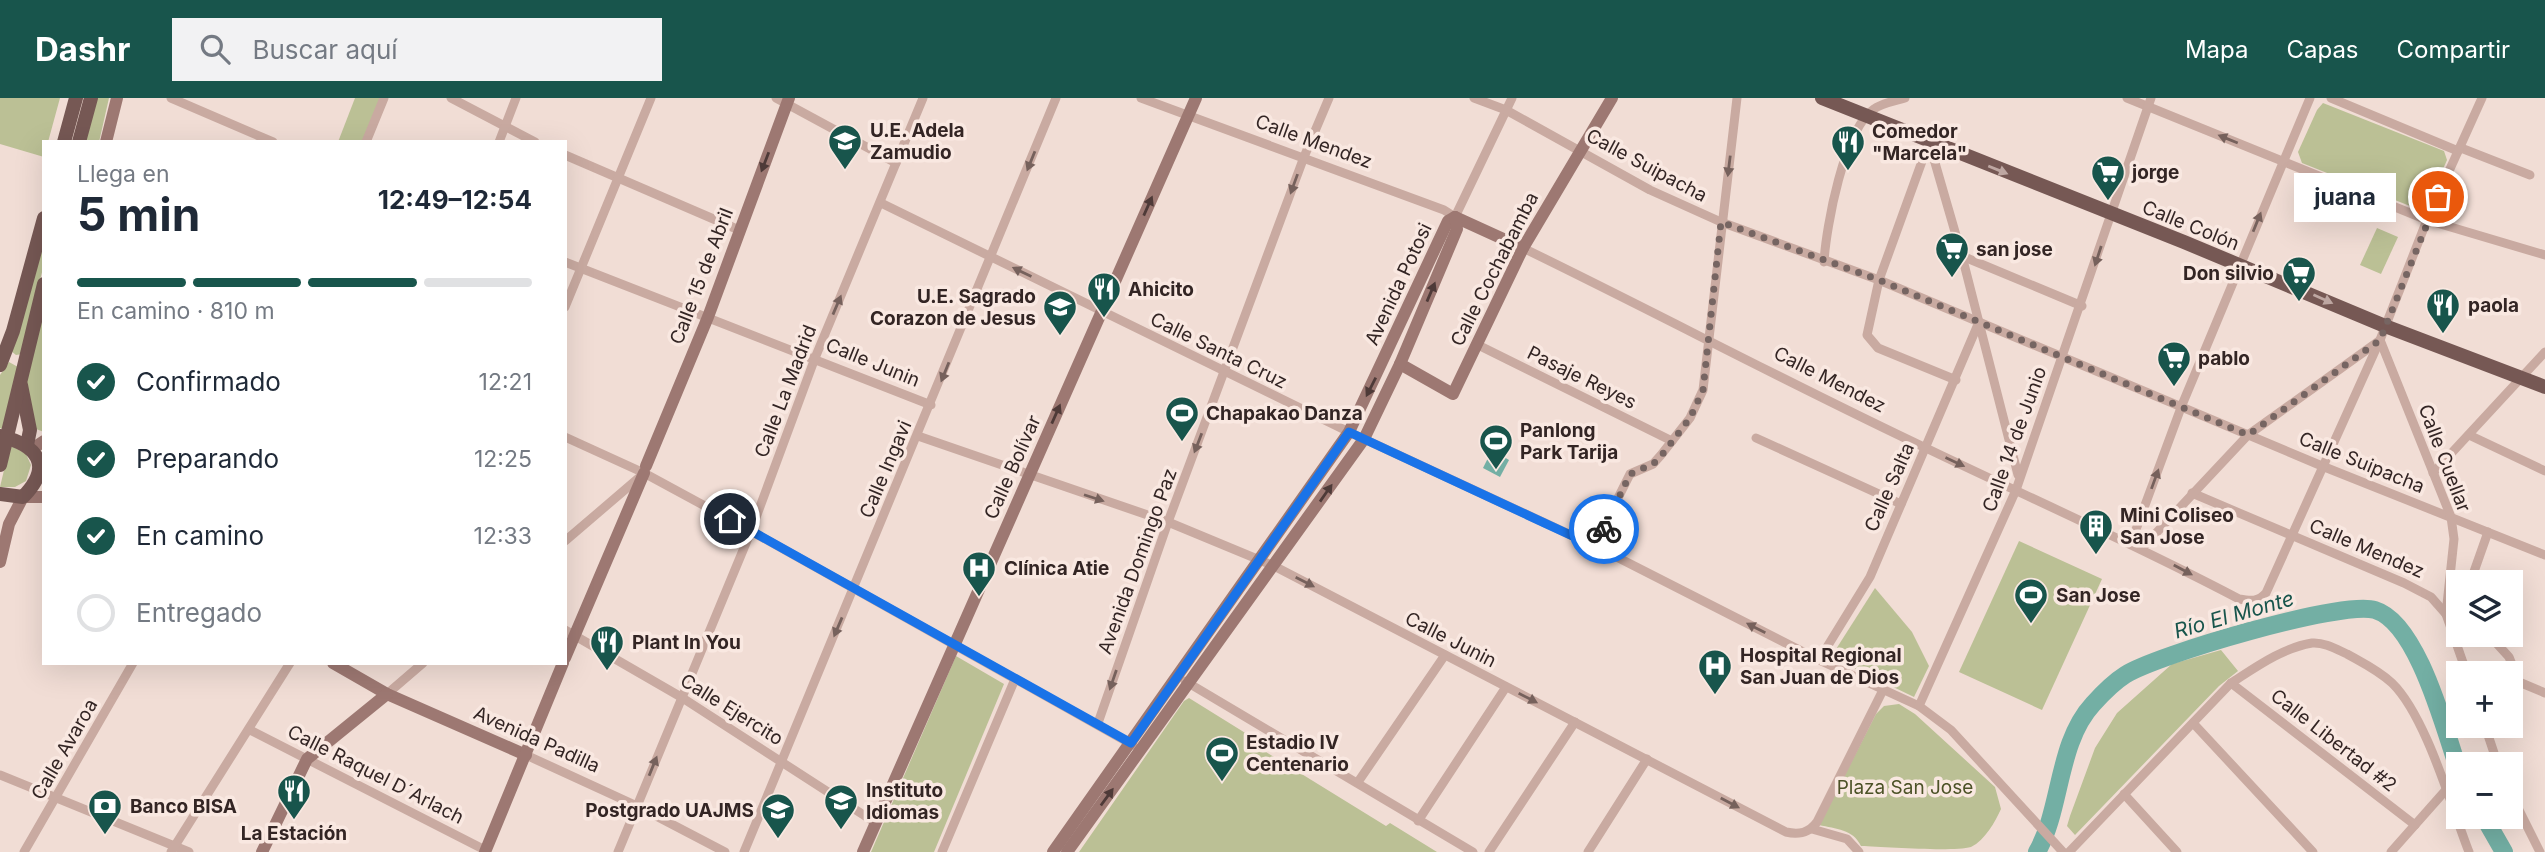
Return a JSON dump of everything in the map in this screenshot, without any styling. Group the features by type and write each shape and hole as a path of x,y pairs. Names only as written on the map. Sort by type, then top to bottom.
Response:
{"main road":[{"path":"65,140 76,98"},
{"path":"80,140 91,98"},
{"name":"Calle Colón","path":"1822,98 2240,265 2382,333 2521,376 2545,387"},
{"path":"25,363 2,360 42,225"},
{"path":"0,465 3,437 20,383 42,292"},
{"path":"0,494 23,497 38,477 40,464 20,383"},
{"path":"3,437 36,450"}],"street":[{"path":"106,140 117,98"},
{"path":"171,98 268,140"},
{"path":"367,140 384,98"},
{"path":"452,98 531,140"},
{"path":"500,140 516,98"},
{"path":"567,302 651,98"},
{"name":"Calle La Madrid","path":"618,852 751,531 815,358 923,98"},
{"name":"Calle Ingavi","path":"744,852 780,759 931,405 1056,98"},
{"name":"Calle Mendez","path":"1141,98 1444,210 1710,339 1926,448 2132,543 2239,599 2251,601 2260,599 2266,593 2291,537 2404,583 2431,597 2446,614"},
{"name":"Calle Bolívar","path":"863,852 1195,98"},
{"name":"Avenida Domingo Paz","path":"1098,723 1168,522 1226,373 1304,157 1329,98"},
{"name":"Calle Suipacha","path":"1475,98 1506,110 1650,190 1721,222 1879,280 2322,466 2545,555"},
{"path":"1455,217 1512,98"},
{"name":"Calle Cochabamba","path":"1387,357 1453,394 1523,248 1612,98"},
{"path":"1594,546 1630,474 1653,464 1690,418 1703,390 1737,98"},
{"path":"1824,262 1838,175 1867,116 1872,109 1905,98"},
{"path":"2127,98 2149,102 2427,220 2545,255"},
{"path":"2132,543 2182,405 2310,98"},
{"path":"2331,98 2459,150 2530,175"},
{"path":"2192,493 2291,537 2482,98"},
{"path":"784,100 896,163"},
{"name":"Calle 15 de Abril","path":"570,633 645,470 708,317 784,100"},
{"name":"Calle 14 de Junio","path":"1919,706 2016,490 2082,306 2149,102"},
{"path":"1929,142 1962,256 2019,476"},
{"path":"1929,142 1879,280 1867,335 1871,344 1956,380"},
{"path":"567,156 739,230"},
{"name":"Calle Santa Cruz","path":"881,203 1226,373 1594,546 1819,660 1919,706"},
{"name":"Avenida Potosi","path":"1067,852 1349,432 1387,357 1448,221 1455,217 1457,229 1400,364 1364,439 1274,566 1183,680"},
{"path":"1962,256 2082,306"},
{"name":"Calle Junin","path":"567,263 931,405"},
{"name":"Calle Salta","path":"1819,660 1870,576 1979,322"},
{"path":"2142,548 2248,435 2382,333"},
{"name":"Calle Cuellar","path":"2382,333 2451,517 2454,539 2451,570"},
{"name":"Pasaje Reyes","path":"1476,344 1672,441"},
{"path":"2433,473 2545,352"},
{"path":"2469,435 2545,471"},
{"name":"Calle Junin","path":"918,436 1029,477 1168,522 1274,566 1786,832 1802,834 1812,829 1847,839 1859,852"},
{"path":"567,438 645,470 1098,723 1136,747"},
{"path":"1756,438 1901,503"},
{"path":"567,539 645,470"},
{"path":"0,562 9,524 23,497 42,497"},
{"path":"2474,570 2487,532"},
{"name":"Calle Ejercito","path":"570,633 681,697 876,823"},
{"path":"2068,852 2231,683 2263,662 2313,643 2337,649 2373,668 2394,685 2412,713 2469,852"},
{"path":"2499,647 2508,657 2519,682 2545,693"},
{"path":"1359,782 1445,655"},
{"name":"Calle Avaroa","path":"24,852 133,665"},
{"path":"173,849 289,665"},
{"name":"Avenida Padilla","path":"336,665 387,694 637,806 724,852"},
{"path":"262,852 307,760 421,665"},
{"path":"485,851 562,665"},
{"path":"942,852 1015,679"},
{"path":"1183,680 1473,852"},
{"name":"Calle Libertad #2","path":"2231,683 2415,825"},
{"path":"1418,821 1506,687"},
{"path":"1812,829 1883,690"},
{"path":"1919,706 1951,730 2060,848"},
{"path":"1489,852 1575,722"},
{"path":"2193,723 2313,852"},
{"name":"Calle Raquel D´Arlach","path":"250,730 485,851"},
{"name":"Avenida Potosi","path":"1053,852 1136,747"},
{"path":"1588,852 1647,759"},
{"path":"0,775 173,849 189,852"},
{"path":"2391,852 2445,790"},
{"path":"2124,794 2178,852"},
{"path":"2523,818 2540,852"}],"green space":[{"path":"0,98 60,98 49,140 42,140 42,156 0,144"},
{"path":"95,98 109,98 99,140 84,140"},
{"path":"355,98 382,98 366,140 339,140"},
{"path":"2323,103 2444,151 2447,160 2427,205 2415,208 2302,163 2298,152 2317,110"},
{"path":"2377,228 2398,237 2381,274 2360,265"},
{"path":"42,243 42,272 22,354 16,355 11,351"},
{"path":"42,312 42,431 36,429 25,383"},
{"path":"9,362 18,367 3,429 0,428 0,375"},
{"path":"10,445 26,454 31,465 26,481 15,487 0,487"},
{"name":"San Jose","path":"2019,541 2102,579 2042,710 1959,672"},
{"path":"1875,588 1912,632 1929,666 1914,697 1831,657"},
{"path":"2221,650 2238,671 2219,686 2075,835 2067,826 2070,816 2095,748 2117,713 2172,664"},
{"path":"956,656 1004,684 934,852 871,852"},
{"name":"Estadio IV Centenario","path":"1189,698 1255,739 1253,744 1386,826 1390,823 1437,852 1079,852 1184,701"},
{"name":"Plaza San Jose","path":"1899,704 1915,714 1995,787 2001,809 1993,825 1971,847 1934,849 1861,846 1849,833 1819,825 1876,714 1884,706"}],"water":[{"path":"1492,450 1509,460 1500,477 1483,468"}],"waterway":[{"name":"Río El Monte","path":"2037,852 2051,816 2073,737 2081,720 2104,692 2125,675 2143,666 2209,643 2290,621 2356,609 2375,610 2390,619 2417,656 2438,706 2453,752"},
{"name":"Río El Monte","path":"2491,829 2504,852"}],"way so far":[{"path":"1604,529 1630,474 1653,464 1661,456 1690,418 1703,390 1721,222 1816,260 1879,280 2159,395 2248,435 2380,340 2438,197"}],"place":[{"name":"U.E. Adela Zamudio","path":"845,171"},
{"name":"Comedor \"Marcela\"","path":"1848,172"},
{"name":"juana","path":"2438,197"},
{"name":"jorge","path":"2108,202"},
{"name":"san jose","path":"1952,279"},
{"name":"Don silvio","path":"2299,303"},
{"name":"Ahicito","path":"1104,319"},
{"name":"paola","path":"2443,335"},
{"name":"U.E. Sagrado Corazon de Jesus","path":"1060,337"},
{"name":"pablo","path":"2174,388"},
{"name":"Chapakao Danza","path":"1182,443"},
{"name":"Panlong Park Tarija","path":"1496,471"},
{"name":"Mini Coliseo San Jose","path":"2096,556"},
{"name":"Clínica Atie","path":"979,598"},
{"name":"San Jose","path":"2031,625"},
{"name":"Plant In You","path":"607,672"},
{"name":"Hospital Regional San Juan de Dios","path":"1715,696"},
{"name":"Estadio IV Centenario","path":"1222,783"},
{"name":"La Estación","path":"294,821"},
{"name":"Instituto Idiomas","path":"841,831"},
{"name":"Banco BISA","path":"105,836"},
{"name":"Postgrado UAJMS","path":"778,840"}],"route":[{"path":"730,519 1131,743 1261,562 1349,432 1594,546 1604,529"}]}
